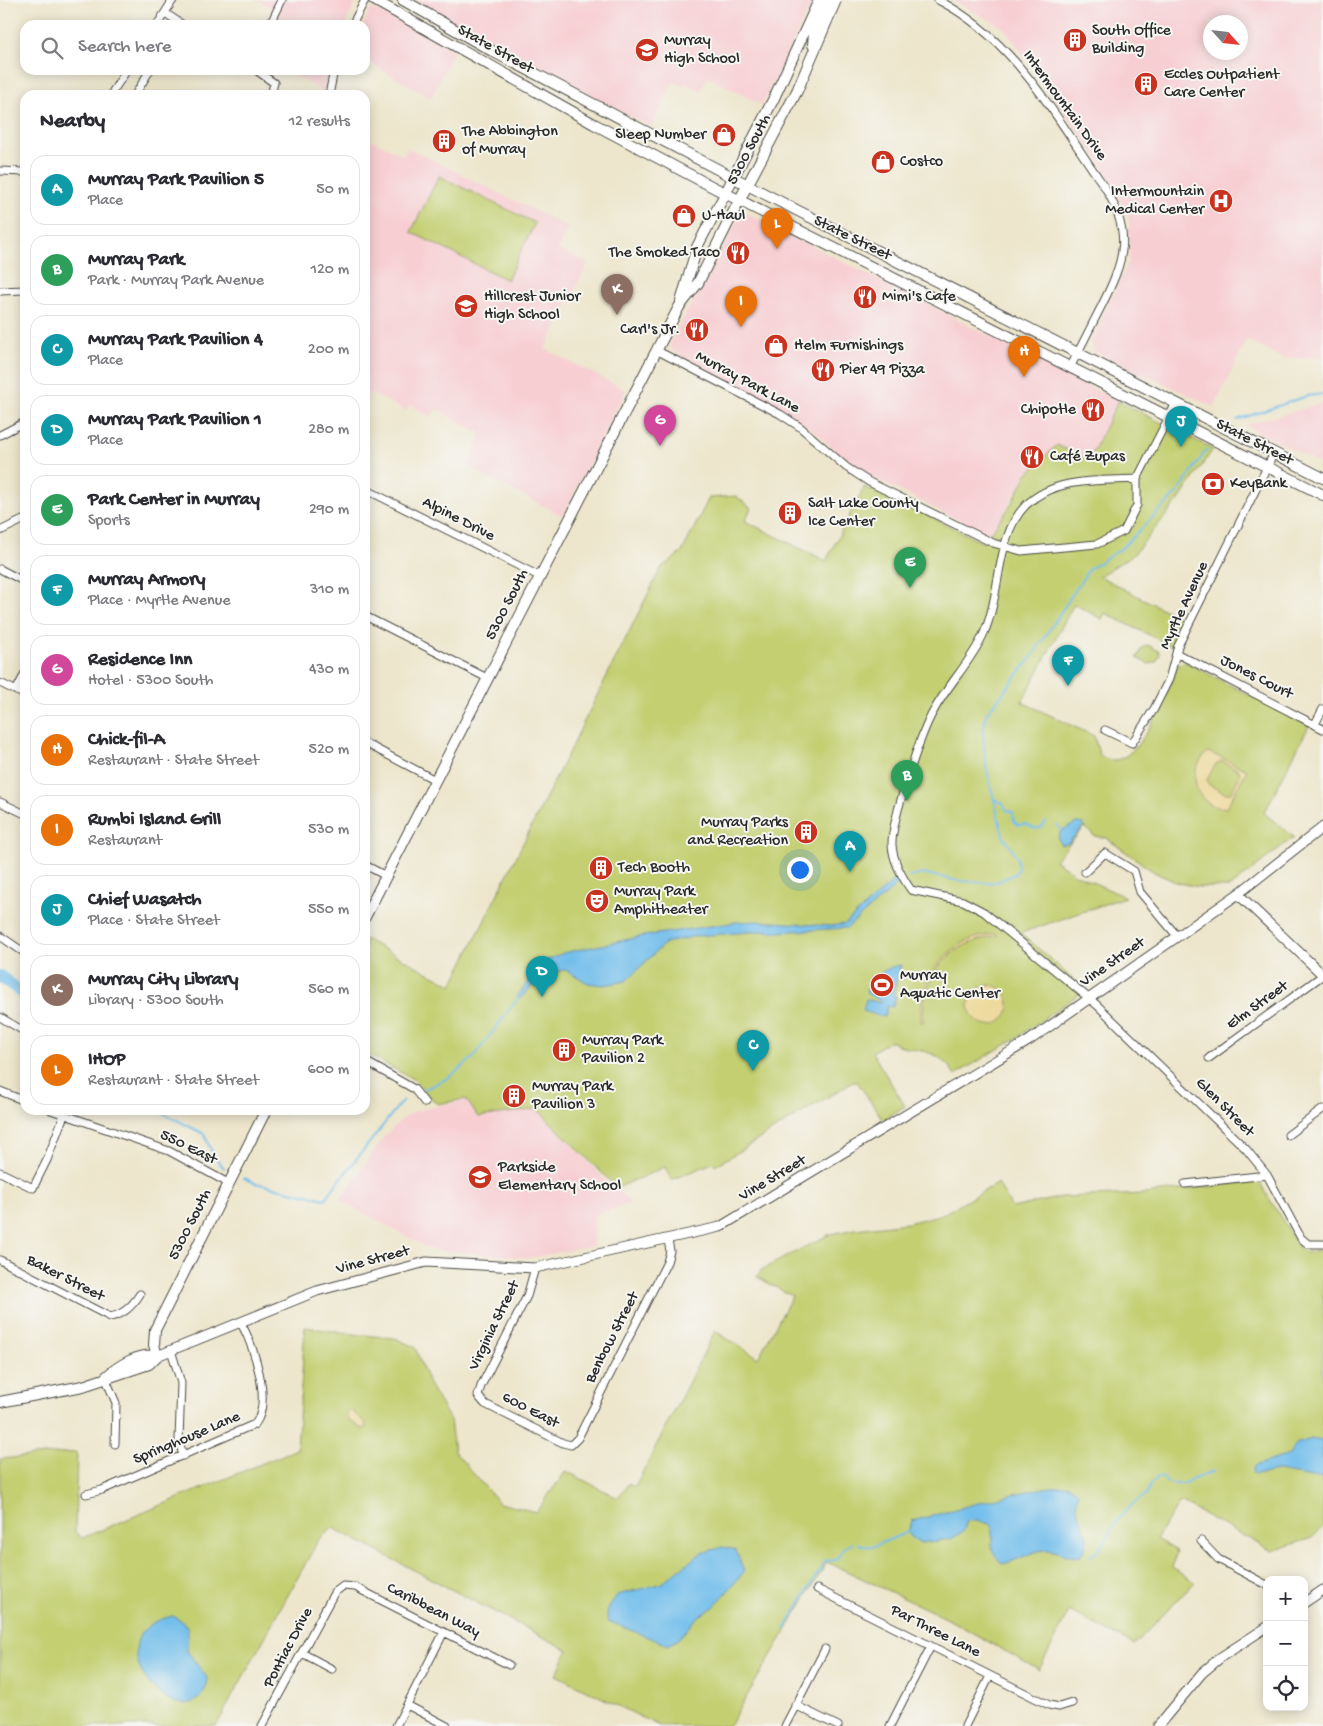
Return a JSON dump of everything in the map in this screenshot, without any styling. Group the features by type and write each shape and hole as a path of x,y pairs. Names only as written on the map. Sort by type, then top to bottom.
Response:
{"main road":[{"name":"State Street","path":"374,0 594,124 725,194 1071,366 1323,495"},
{"name":"State Street","path":"403,0 508,60 748,186 1323,478"},
{"name":"5300 South","path":"679,307 697,247 774,98 819,0"},
{"path":"812,53 814,31 828,0"},
{"name":"5300 South","path":"370,907 656,350 679,307 698,283 748,186 793,98 836,0"},
{"name":"5300 South","path":"157,1356 154,1345 156,1330 263,1115"},
{"name":"Vine Street","path":"0,1402 74,1389 148,1364 157,1356"}],"street":[{"path":"160,20 173,0"},
{"path":"272,20 282,0"},
{"path":"354,20 364,0"},
{"name":"Intermountain Drive","path":"938,0 980,27 1012,57 1104,186 1116,208 1123,243 1119,270 1071,366"},
{"path":"165,13 176,20"},
{"path":"114,90 124,75"},
{"path":"138,90 147,75"},
{"path":"263,75 274,83 272,90"},
{"path":"330,90 333,75"},
{"path":"0,171 20,172"},
{"path":"0,291 20,290"},
{"name":"Murray Park Lane","path":"656,350 780,414 800,427 846,467 869,482 1004,548 1030,551 1076,547 1109,540 1124,530 1134,515 1137,505 1137,479"},
{"path":"1004,548 1008,530 1018,514 1044,492 1087,481 1137,479 1176,403"},
{"path":"0,435 20,425"},
{"name":"Myrtle Avenue","path":"1106,730 1132,743 1154,709 1169,679 1176,653 1274,454"},
{"name":"Alpine Drive","path":"370,492 539,576"},
{"path":"0,531 20,521"},
{"name":"Glen Street","path":"1004,548 985,632 933,711 924,730 893,833 893,853 905,882 911,890 917,893 963,901 984,912 1089,998 1246,1149 1267,1175 1301,1238 1308,1244 1323,1244"},
{"path":"0,569 20,579"},
{"path":"370,619 487,678"},
{"name":"Jones Court","path":"1176,653 1323,729"},
{"path":"0,683 20,693"},
{"path":"16,691 20,683"},
{"path":"1315,724 1323,709"},
{"path":"370,746 435,780"},
{"path":"0,802 20,812"},
{"name":"Vine Street","path":"157,1356 317,1292 430,1261 535,1268 709,1231 740,1216 1030,1040 1238,894 1323,827"},
{"path":"1085,872 1104,853 1134,871 1140,892 1177,936"},
{"path":"370,868 386,876"},
{"path":"1238,894 1323,975"},
{"path":"0,936 20,950"},
{"name":"Elm Street","path":"1209,1058 1323,975"},
{"path":"0,1017 20,1029"},
{"path":"370,1064 414,1089 425,1102"},
{"path":"0,1091 20,1099"},
{"path":"1288,1135 1323,1109"},
{"path":"0,1172 33,1188 47,1160 64,1115"},
{"name":"550 East","path":"64,1115 169,1151 228,1183"},
{"path":"1185,1184 1267,1175"},
{"name":"Benbow Street","path":"572,1445 578,1438 666,1266 670,1255 668,1240"},
{"name":"Baker Street","path":"0,1260 110,1317 124,1312 133,1305 140,1294"},
{"name":"Virginia Street","path":"478,1396 480,1386 527,1296 535,1268"},
{"name":"Springhouse Lane","path":"86,1494 102,1490 251,1427 260,1417 262,1394 256,1359 241,1323"},
{"path":"171,1350 181,1383 179,1435 183,1456"},
{"path":"105,1378 116,1403 115,1444"},
{"name":"600 East","path":"478,1396 486,1404 563,1443 572,1445"},
{"path":"1201,1540 1218,1559 1263,1583"},
{"name":"Caribbean Way","path":"343,1586 355,1587 509,1666"},
{"name":"Pontiac Drive","path":"262,1726 334,1594 343,1586"},
{"name":"Par Three Lane","path":"817,1589 990,1676 965,1726"},
{"path":"1308,1600 1323,1590"},
{"path":"1158,1726 1202,1673 1221,1657 1263,1630"},
{"path":"396,1726 444,1632"},
{"path":"890,1726 931,1646"},
{"path":"784,1726 826,1649"},
{"path":"302,1653 332,1669"},
{"path":"990,1676 1049,1705 1059,1707 1072,1703"},
{"path":"407,1705 447,1726"},
{"path":"795,1705 838,1726"}],"shaded area":[{"path":"258,0 357,0 347,20 278,20 281,13"},
{"name":"Murray High School","path":"415,0 813,0 762,105 708,77 701,91 686,83 684,86 673,82 651,127 476,35"},
{"name":"Intermountain Medical Center","path":"952,0 1323,0 1323,358 1282,358 1247,340 1214,407 1095,352 1091,342 1129,261 1129,219 1100,162 1004,28"},
{"path":"372,8 454,51 431,98 370,63 370,20 365,20"},
{"path":"293,75 328,75 324,90 320,90"},
{"name":"Hillcrest Junior High School","path":"370,139 403,155 408,148 568,227 558,249 588,263 545,349 626,390 563,516 466,466 482,434 436,409 431,417 410,405 406,411 370,393"},
{"path":"741,213 749,214 1118,401 1089,460 1027,474 990,536 870,476 845,459 814,431 791,415 673,352 670,348 670,342"},
{"path":"1323,403 1323,465 1245,425"},
{"name":"Parkside Elementary School","path":"466,1100 478,1118 537,1109 615,1190 617,1189 631,1203 594,1215 593,1246 529,1258 431,1250 340,1200 384,1137 402,1119 416,1111"}],"green space":[{"path":"439,176 535,223 507,280 411,232"},
{"path":"1118,401 1213,449 1179,500 1133,555 1099,576 1186,621 1173,647 1105,613 1102,619 1074,604 1022,702 1094,736 1099,754 1112,760 1125,756 1137,746 1158,711 1178,665 1183,662 1187,663 1309,726 1264,813 1294,837 1230,887 1199,887 1175,882 1154,872 1106,838 1094,836 1085,827 1055,860 1075,874 1125,897 1021,933 1085,990 1015,1039 955,1075 940,1058 932,1054 900,1046 890,1041 872,1052 905,1106 883,1120 856,1080 715,1166 713,1163 671,1180 665,1167 617,1188 537,1109 478,1117 466,1099 437,1104 413,1079 370,1056 370,942 452,985 661,568 682,552 709,498 736,496 751,508 745,521 826,561 864,487 909,506 983,543 1011,505 1027,474 1057,445 1089,460"},
{"path":"1148,645 1159,651 1160,654 1156,662 1149,664 1137,658 1143,647"},
{"path":"1259,1181 1299,1248 1306,1253 1318,1250 1323,1253 1323,1527 1312,1538 1272,1551 1180,1502 1156,1539 1177,1551 1172,1568 1195,1582 1134,1645 1069,1611 1039,1670 946,1618 827,1562 729,1726 659,1726 556,1675 568,1650 333,1528 319,1539 216,1726 0,1726 0,1459 77,1452 75,1532 82,1538 297,1449 305,1327 394,1338 415,1347 429,1384 450,1420 454,1451 499,1503 536,1512 566,1471 618,1498 628,1484 635,1487 715,1331 758,1358 792,1296 757,1277 761,1270 830,1234 908,1223 943,1214 998,1183 1012,1208 1062,1197 1144,1194"}],"sand":[{"path":"1208,752 1247,770 1226,808 1206,802 1200,795 1196,787 1195,778 1201,760","holes":["1221,761 1239,770 1240,775 1231,793 1225,793 1209,785 1207,780 1215,765"]},
{"path":"997,934 997,936 965,945 952,953 942,963 933,975 927,988 923,1022 921,1022 921,1005 925,989 931,974 940,961 965,942 980,936"},
{"path":"993,985 1000,988 1006,994 1009,1005 1008,1013 1000,1022 993,1025 985,1025 978,1022 970,1013 969,1001 972,994 981,986"},
{"path":"350,1410 366,1423 366,1427 362,1429 346,1417 347,1412"}],"water":[{"path":"1076,823 1084,824 1084,826 1069,843 1061,845 1058,838 1061,831"},
{"path":"897,878 899,883 847,928 697,936 665,943 626,981 604,985 588,983 566,970 543,974 520,999 517,997 543,962 563,953 644,936 737,922 757,921 831,926 845,924"},
{"path":"901,965 893,994 896,996 893,1007 887,1006 884,1017 863,1011 866,999 880,1003 880,1001 866,993 872,982 889,968"},
{"path":"1311,1439 1323,1441 1323,1479 1278,1471 1255,1475 1252,1473 1254,1466 1289,1455 1296,1444"},
{"path":"1068,1485 1078,1492 1077,1506 1086,1532 1086,1543 1080,1556 1076,1557 1043,1550 1002,1564 992,1550 992,1525 977,1520 967,1521 963,1532 951,1539 921,1543 912,1538 908,1532 912,1521 1009,1495"},
{"path":"723,1547 736,1550 744,1572 715,1606 698,1617 678,1639 668,1645 608,1621 608,1610 617,1595 660,1584 701,1553"},
{"path":"173,1616 182,1621 188,1629 187,1651 208,1679 205,1690 198,1699 184,1704 169,1700 154,1689 143,1674 137,1656 138,1640 149,1625"}],"waterway":[{"path":"1237,420 1307,396 1323,394"},
{"path":"909,877 924,874 960,881 987,883 997,882 1015,874 1018,869 1017,857 1003,836 986,767 983,732 986,714 1031,658 1089,569 1121,549 1178,492 1207,449"},
{"path":"993,799 1003,803 1006,810 1013,812 1014,821 1018,825 1025,824 1035,829 1042,827 1046,821"},
{"path":"1057,825 1062,830"},
{"path":"0,976 20,991"},
{"path":"423,1090 448,1078 473,1058 519,997"},
{"path":"244,1178 255,1183 325,1199 403,1100"},
{"path":"167,1115 204,1134 214,1156 224,1168"},
{"path":"1171,1484 1182,1484 1213,1471"},
{"path":"1090,1556 1101,1547 1123,1514 1138,1500 1147,1495 1150,1485 1158,1477 1163,1478 1168,1483"},
{"path":"858,1544 872,1547 908,1532"},
{"path":"785,1629 825,1561 836,1560 843,1549 853,1543"}],"place":[{"name":"South Office Building","path":"1075,40"},
{"name":"Murray High School","path":"647,50"},
{"name":"Eccles Outpatient Care Center","path":"1146,84"},
{"name":"Sleep Number","path":"724,135"},
{"name":"The Abbington of Murray","path":"444,141"},
{"name":"Costco","path":"883,162"},
{"name":"Intermountain Medical Center","path":"1221,201"},
{"name":"U-Haul","path":"684,216"},
{"name":"IHOP","path":"777,249"},
{"name":"The Smoked Taco","path":"738,253"},
{"name":"Mimi's Cafe","path":"865,297"},
{"name":"Hillcrest Junior High School","path":"466,306"},
{"name":"Murray City Library","path":"617,315"},
{"name":"Rumbi Island Grill","path":"741,327"},
{"name":"Carl's Jr.","path":"697,330"},
{"name":"Helm Furnishings","path":"776,346"},
{"name":"Pier 49 Pizza","path":"823,370"},
{"name":"Chick-fil-A","path":"1024,377"},
{"name":"Chipotle","path":"1093,410"},
{"name":"Residence Inn","path":"660,446"},
{"name":"Chief Wasatch","path":"1181,447"},
{"name":"Café Zupas","path":"1032,457"},
{"name":"KeyBank","path":"1213,484"},
{"name":"Salt Lake County Ice Center","path":"790,513"},
{"name":"Park Center in Murray","path":"910,588"},
{"name":"Murray Armory","path":"1068,686"},
{"name":"Murray Park","path":"907,801"},
{"name":"Murray Parks and Recreation","path":"806,832"},
{"name":"Tech Booth","path":"601,868"},
{"name":"Murray Park Pavilion 5","path":"850,872"},
{"name":"Murray Park Amphitheater","path":"597,901"},
{"name":"Murray Aquatic Center","path":"882,985"},
{"name":"Murray Park Pavilion 1","path":"542,997"},
{"name":"Murray Park Pavilion 2","path":"564,1050"},
{"name":"Murray Park Pavilion 4","path":"753,1071"},
{"name":"Murray Park Pavilion 3","path":"514,1096"},
{"name":"Parkside Elementary School","path":"480,1177"}]}
